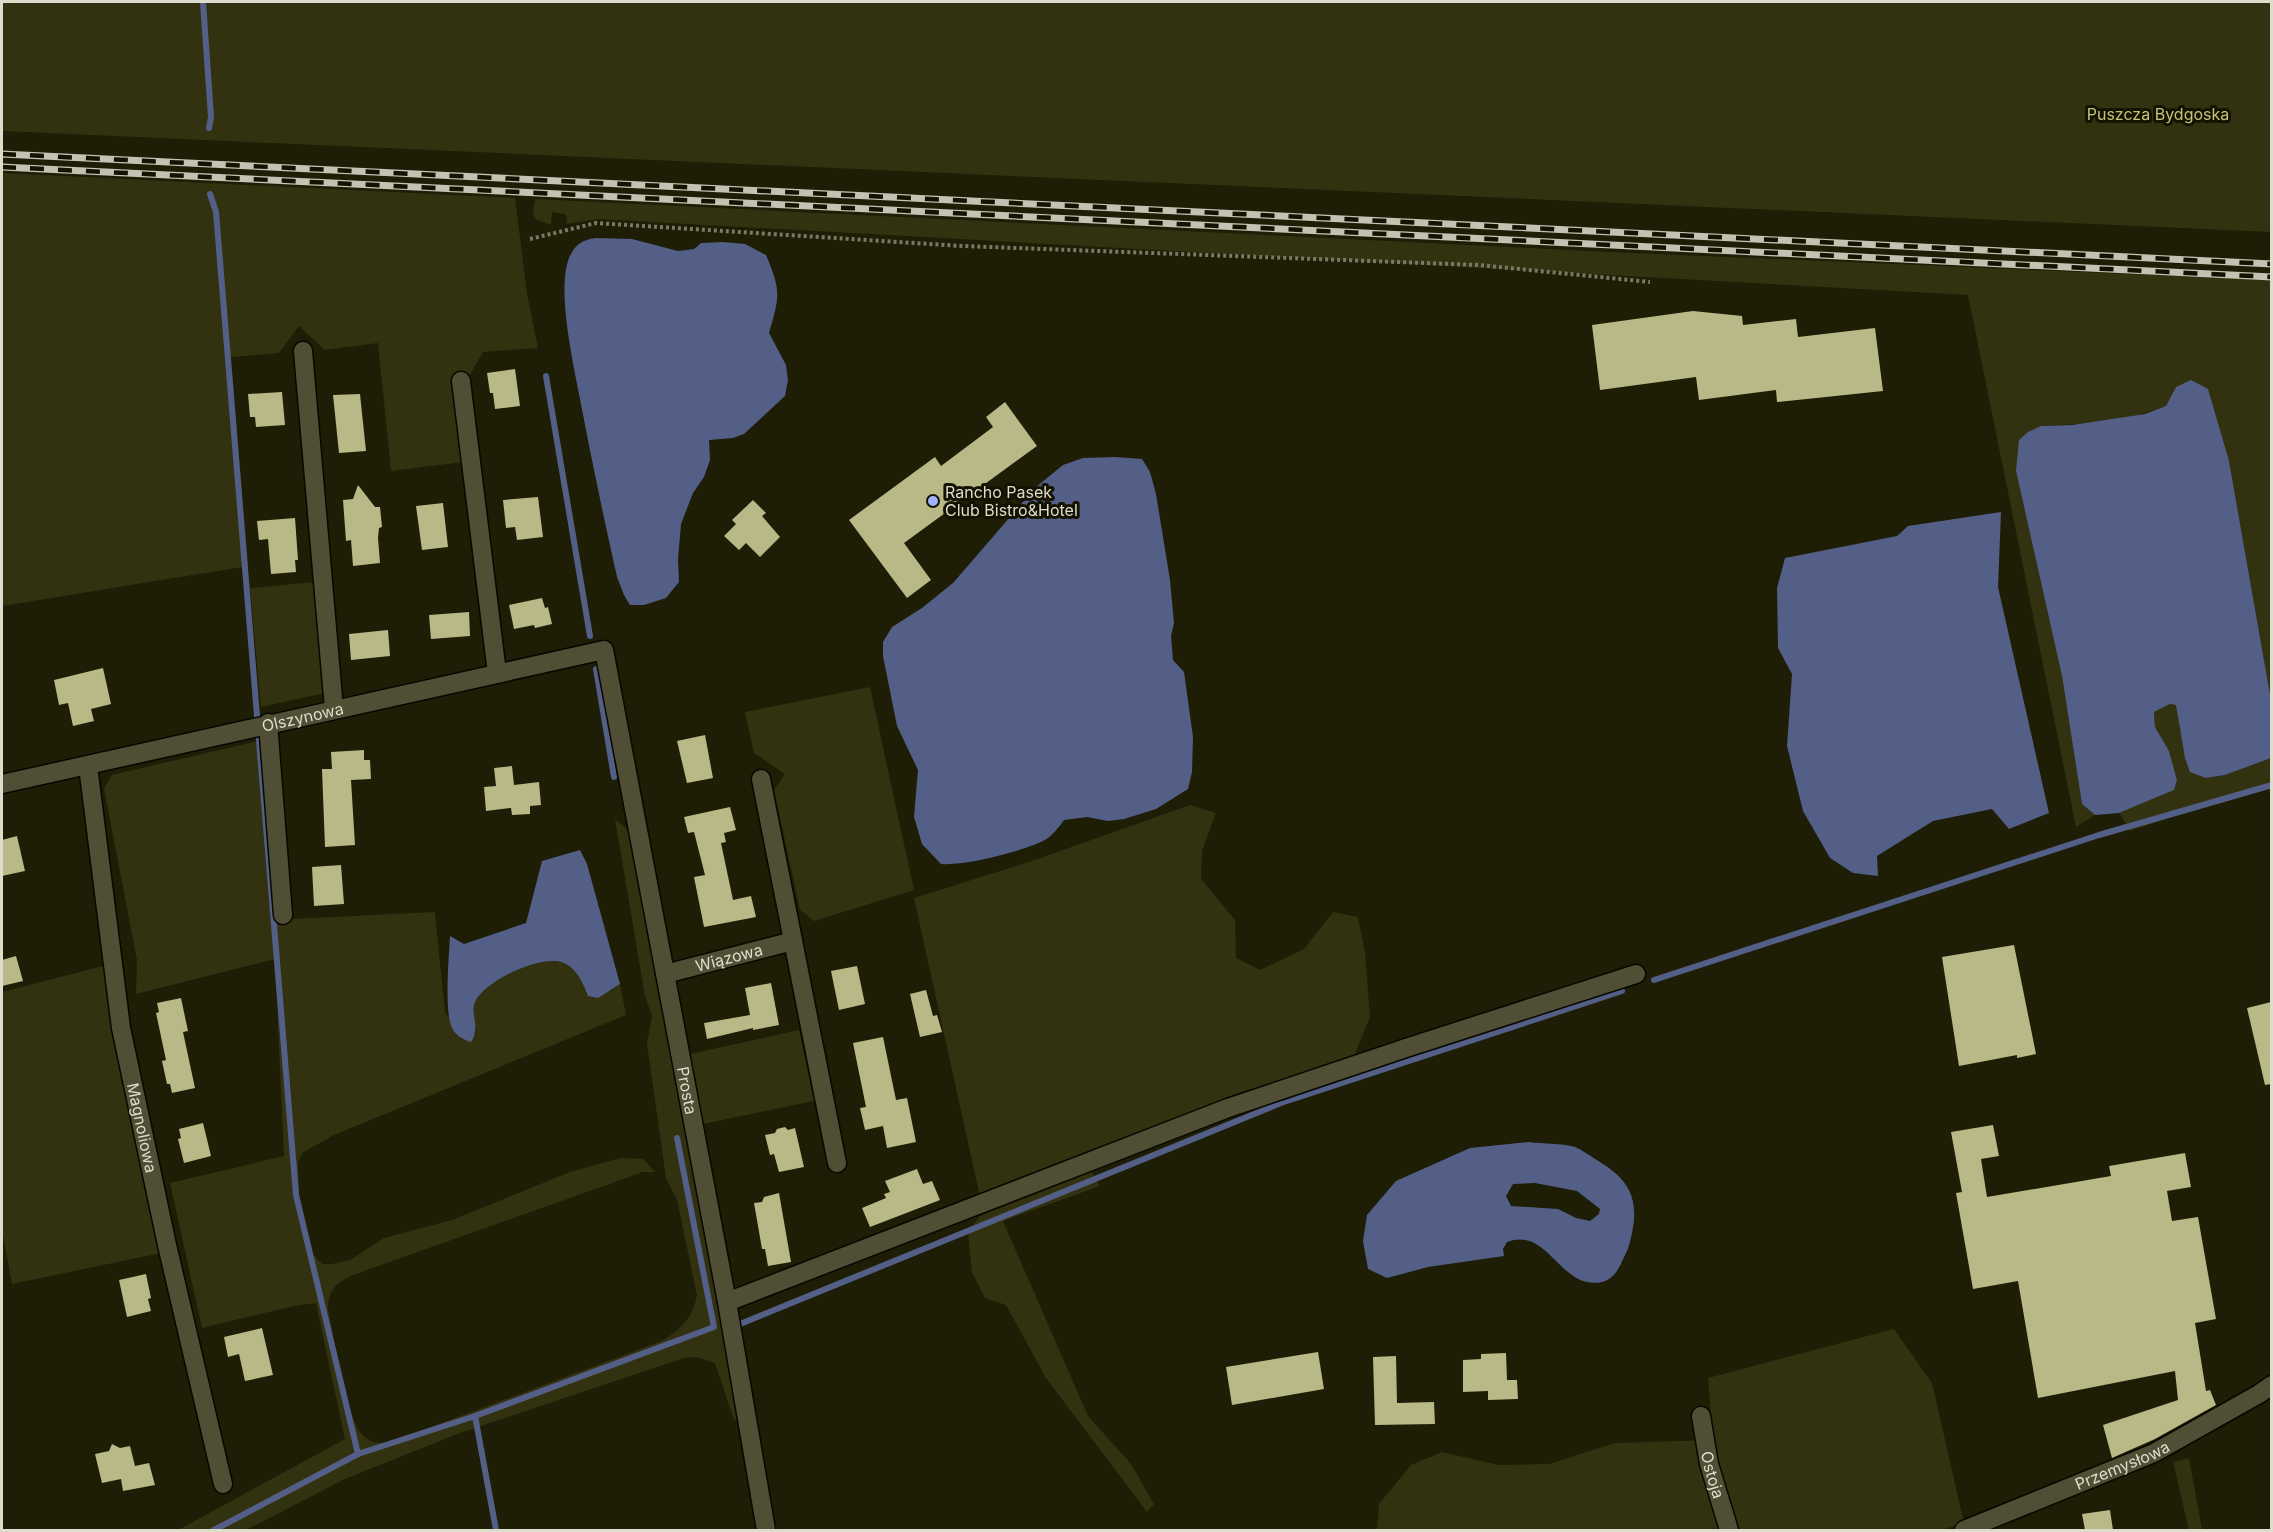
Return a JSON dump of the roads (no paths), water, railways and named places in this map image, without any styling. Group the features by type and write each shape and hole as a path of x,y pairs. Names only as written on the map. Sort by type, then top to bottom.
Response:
{"street":[{"path":"303,351 334,709"},
{"path":"461,381 497,673"},
{"name":"Olszynowa","path":"2,784 604,650"},
{"name":"Prosta","path":"604,650 727,1302 766,1530"},
{"path":"262,725 283,915"},
{"name":"Magnoliowa","path":"88,766 121,1028 167,1245 223,1484"},
{"path":"761,779 837,1163"},
{"name":"Wiązowa","path":"665,974 793,941"},
{"path":"727,1302 1228,1108 1636,974"},
{"name":"Przemysłowa","path":"1964,1530 2154,1453 2259,1394 2271,1384"},
{"name":"Ostoja","path":"1701,1416 1709,1464 1729,1530"}],"water":[{"path":"596,238 632,239 678,251 694,249 701,243 745,244 766,255 776,285 777,301 769,333 786,365 788,380 785,396 744,434 733,438 709,440 710,460 704,477 693,493 681,524 679,582 666,598 644,605 630,605 617,577 587,436 567,323 564,287 569,258 579,244"},
{"path":"2191,380 2208,389 2229,461 2271,700 2271,758 2225,775 2206,778 2190,772 2185,758 2176,705 2170,704 2154,712 2155,727 2169,751 2177,780 2174,790 2119,813 2095,815 2082,804 2062,676 2016,471 2019,440 2028,432 2041,426 2072,425 2145,414 2166,406 2176,387"},
{"path":"1083,458 1142,459 1150,472 1156,494 1170,580 1174,623 1171,636 1173,660 1184,672 1193,737 1192,772 1188,789 1156,809 1124,819 1108,821 1087,817 1064,820 1048,838 1023,849 979,860 941,864 922,844 914,817 918,770 897,726 883,656 883,642 892,627 922,608 953,583 1036,487 1063,465"},
{"path":"2001,512 1998,587 2049,813 2009,829 1992,809 1933,821 1877,856 1878,876 1853,873 1830,858 1803,811 1787,746 1792,674 1778,648 1777,588 1785,558 1897,536 1908,526"},
{"path":"580,850 587,864 620,984 598,998 588,996 582,981 564,963 555,961 529,965 502,978 481,994 474,1007 474,1037 471,1042 460,1037 452,1028 448,1009 450,936 464,944 526,923 542,861"},
{"path":"1529,1142 1570,1146 1583,1151 1615,1173 1628,1188 1634,1208 1634,1220 1628,1250 1614,1275 1602,1282 1588,1282 1575,1277 1544,1250 1534,1243 1521,1239 1507,1242 1503,1249 1504,1256 1428,1267 1387,1278 1368,1269 1363,1241 1367,1215 1396,1181 1470,1148","holes":["1535,1183 1577,1191 1600,1209 1599,1214 1590,1221 1576,1218 1558,1209 1511,1206 1506,1196 1513,1184"]}],"waterway":[{"path":"203,2 211,117 209,128"},
{"path":"210,194 216,212 296,1195 358,1454 214,1530"},
{"path":"546,376 590,636"},
{"path":"596,669 614,777"},
{"path":"1654,980 2099,835 2272,785"},
{"path":"740,1324 1281,1103 1622,991"},
{"path":"475,1416 714,1327 677,1138"},
{"path":"358,1454 475,1416 496,1530"}],"railway":[{"path":"2,154 2272,264"},
{"path":"2,167 2272,277"}],"place":[{"name":"Rancho Pasek Club Bistro&Hotel","path":"933,501"}],"park label":[{"name":"Puszcza Bydgoska","path":"2158,114"}]}
